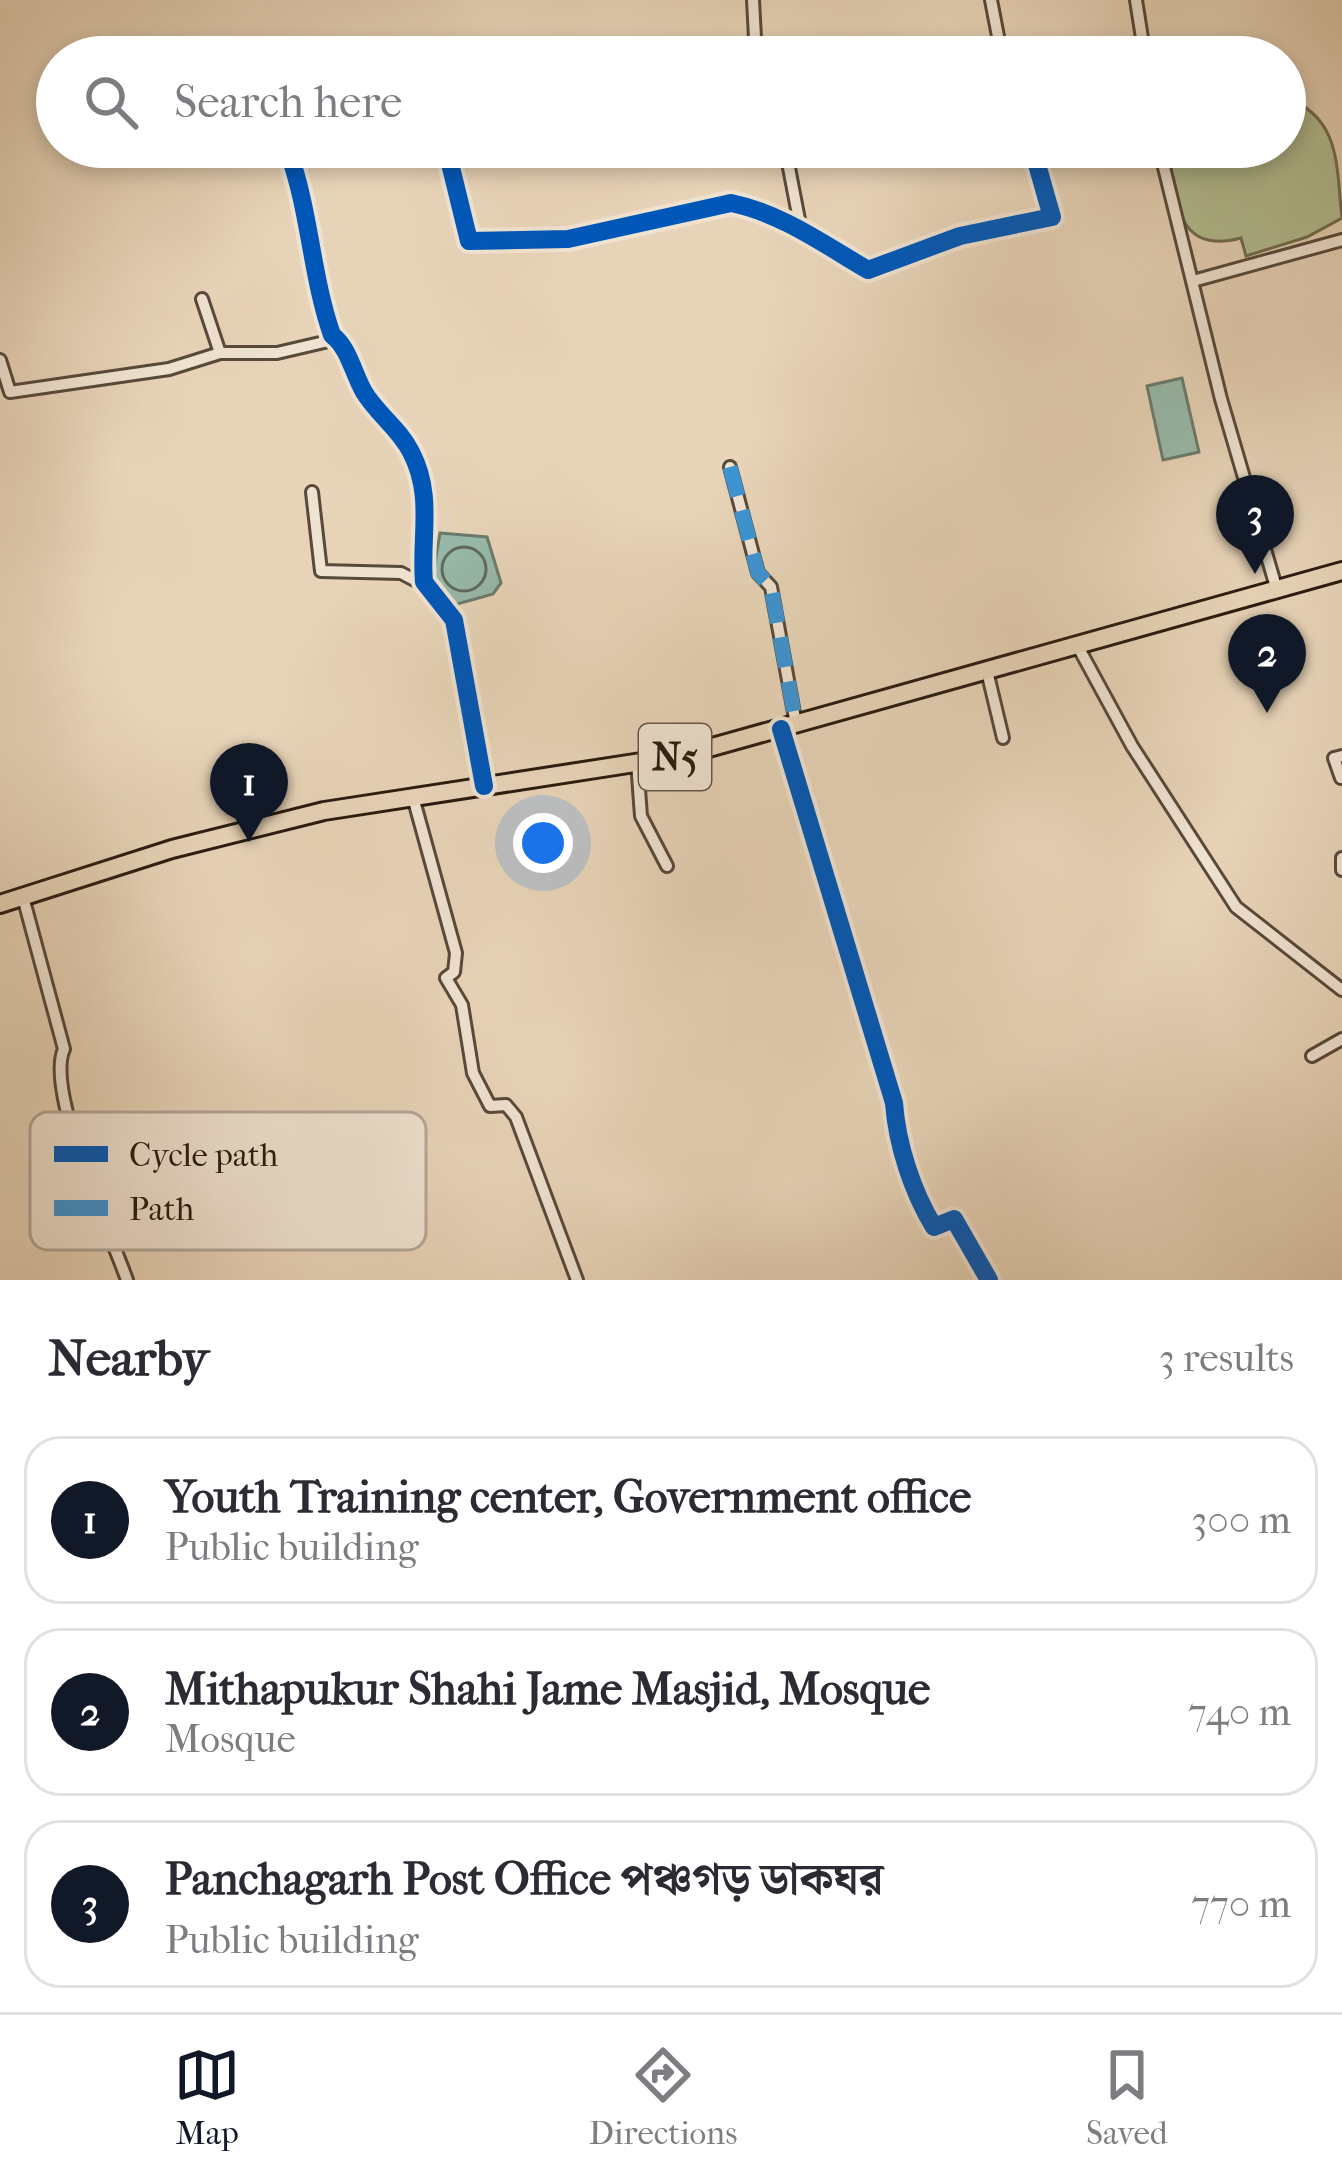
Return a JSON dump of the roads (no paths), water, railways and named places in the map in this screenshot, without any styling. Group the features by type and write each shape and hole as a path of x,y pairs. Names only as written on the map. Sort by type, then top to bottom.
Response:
{"highway":[{"name":"N5","path":"0,904 248,828 637,762 788,727 1342,571"}],"street":[{"path":"753,0 755,36"},
{"path":"998,36 992,3 1005,0"},
{"path":"1136,0 1142,36"},
{"path":"294,168 320,300 364,392 412,453 428,510 421,554 426,586"},
{"path":"451,168 469,241 568,239 731,203 755,208 801,230 868,270 960,236 1052,217 1038,168"},
{"path":"789,168 801,230"},
{"path":"1165,168 1276,587"},
{"path":"1193,281 1342,240"},
{"path":"202,298 220,353"},
{"path":"0,360 10,392 169,369 220,353 277,353 337,339"},
{"path":"730,466 758,573 771,587 788,727 895,1103 902,1152 934,1227 954,1219 989,1280"},
{"path":"312,492 321,571 401,573 426,586 454,620 484,786"},
{"path":"1076,643 1132,746 1237,907 1342,990"},
{"path":"987,671 1003,738"},
{"path":"1341,778 1334,758 1342,756"},
{"path":"637,762 641,816 667,866"},
{"path":"413,797 456,953 454,972 446,978 462,1005 473,1072 490,1106 506,1105 516,1117 577,1280"},
{"path":"1342,858 1342,870"},
{"path":"22,897 64,1049 57,1065 69,1112"},
{"path":"1312,1056 1342,1039"},
{"path":"117,1250 127,1280"}],"water":[{"path":"1182,378 1199,452 1163,460 1147,386"},
{"path":"440,533 487,537 501,583 493,594 454,605 430,593"}],"place":[{"name":"Panchagarh Post Office পঞ্চগড় ডাকঘর","path":"1255,574"},
{"name":"Mithapukur Shahi Jame Masjid, Mosque","path":"1267,713"},
{"name":"Youth Training center, Government office","path":"249,842"}]}
